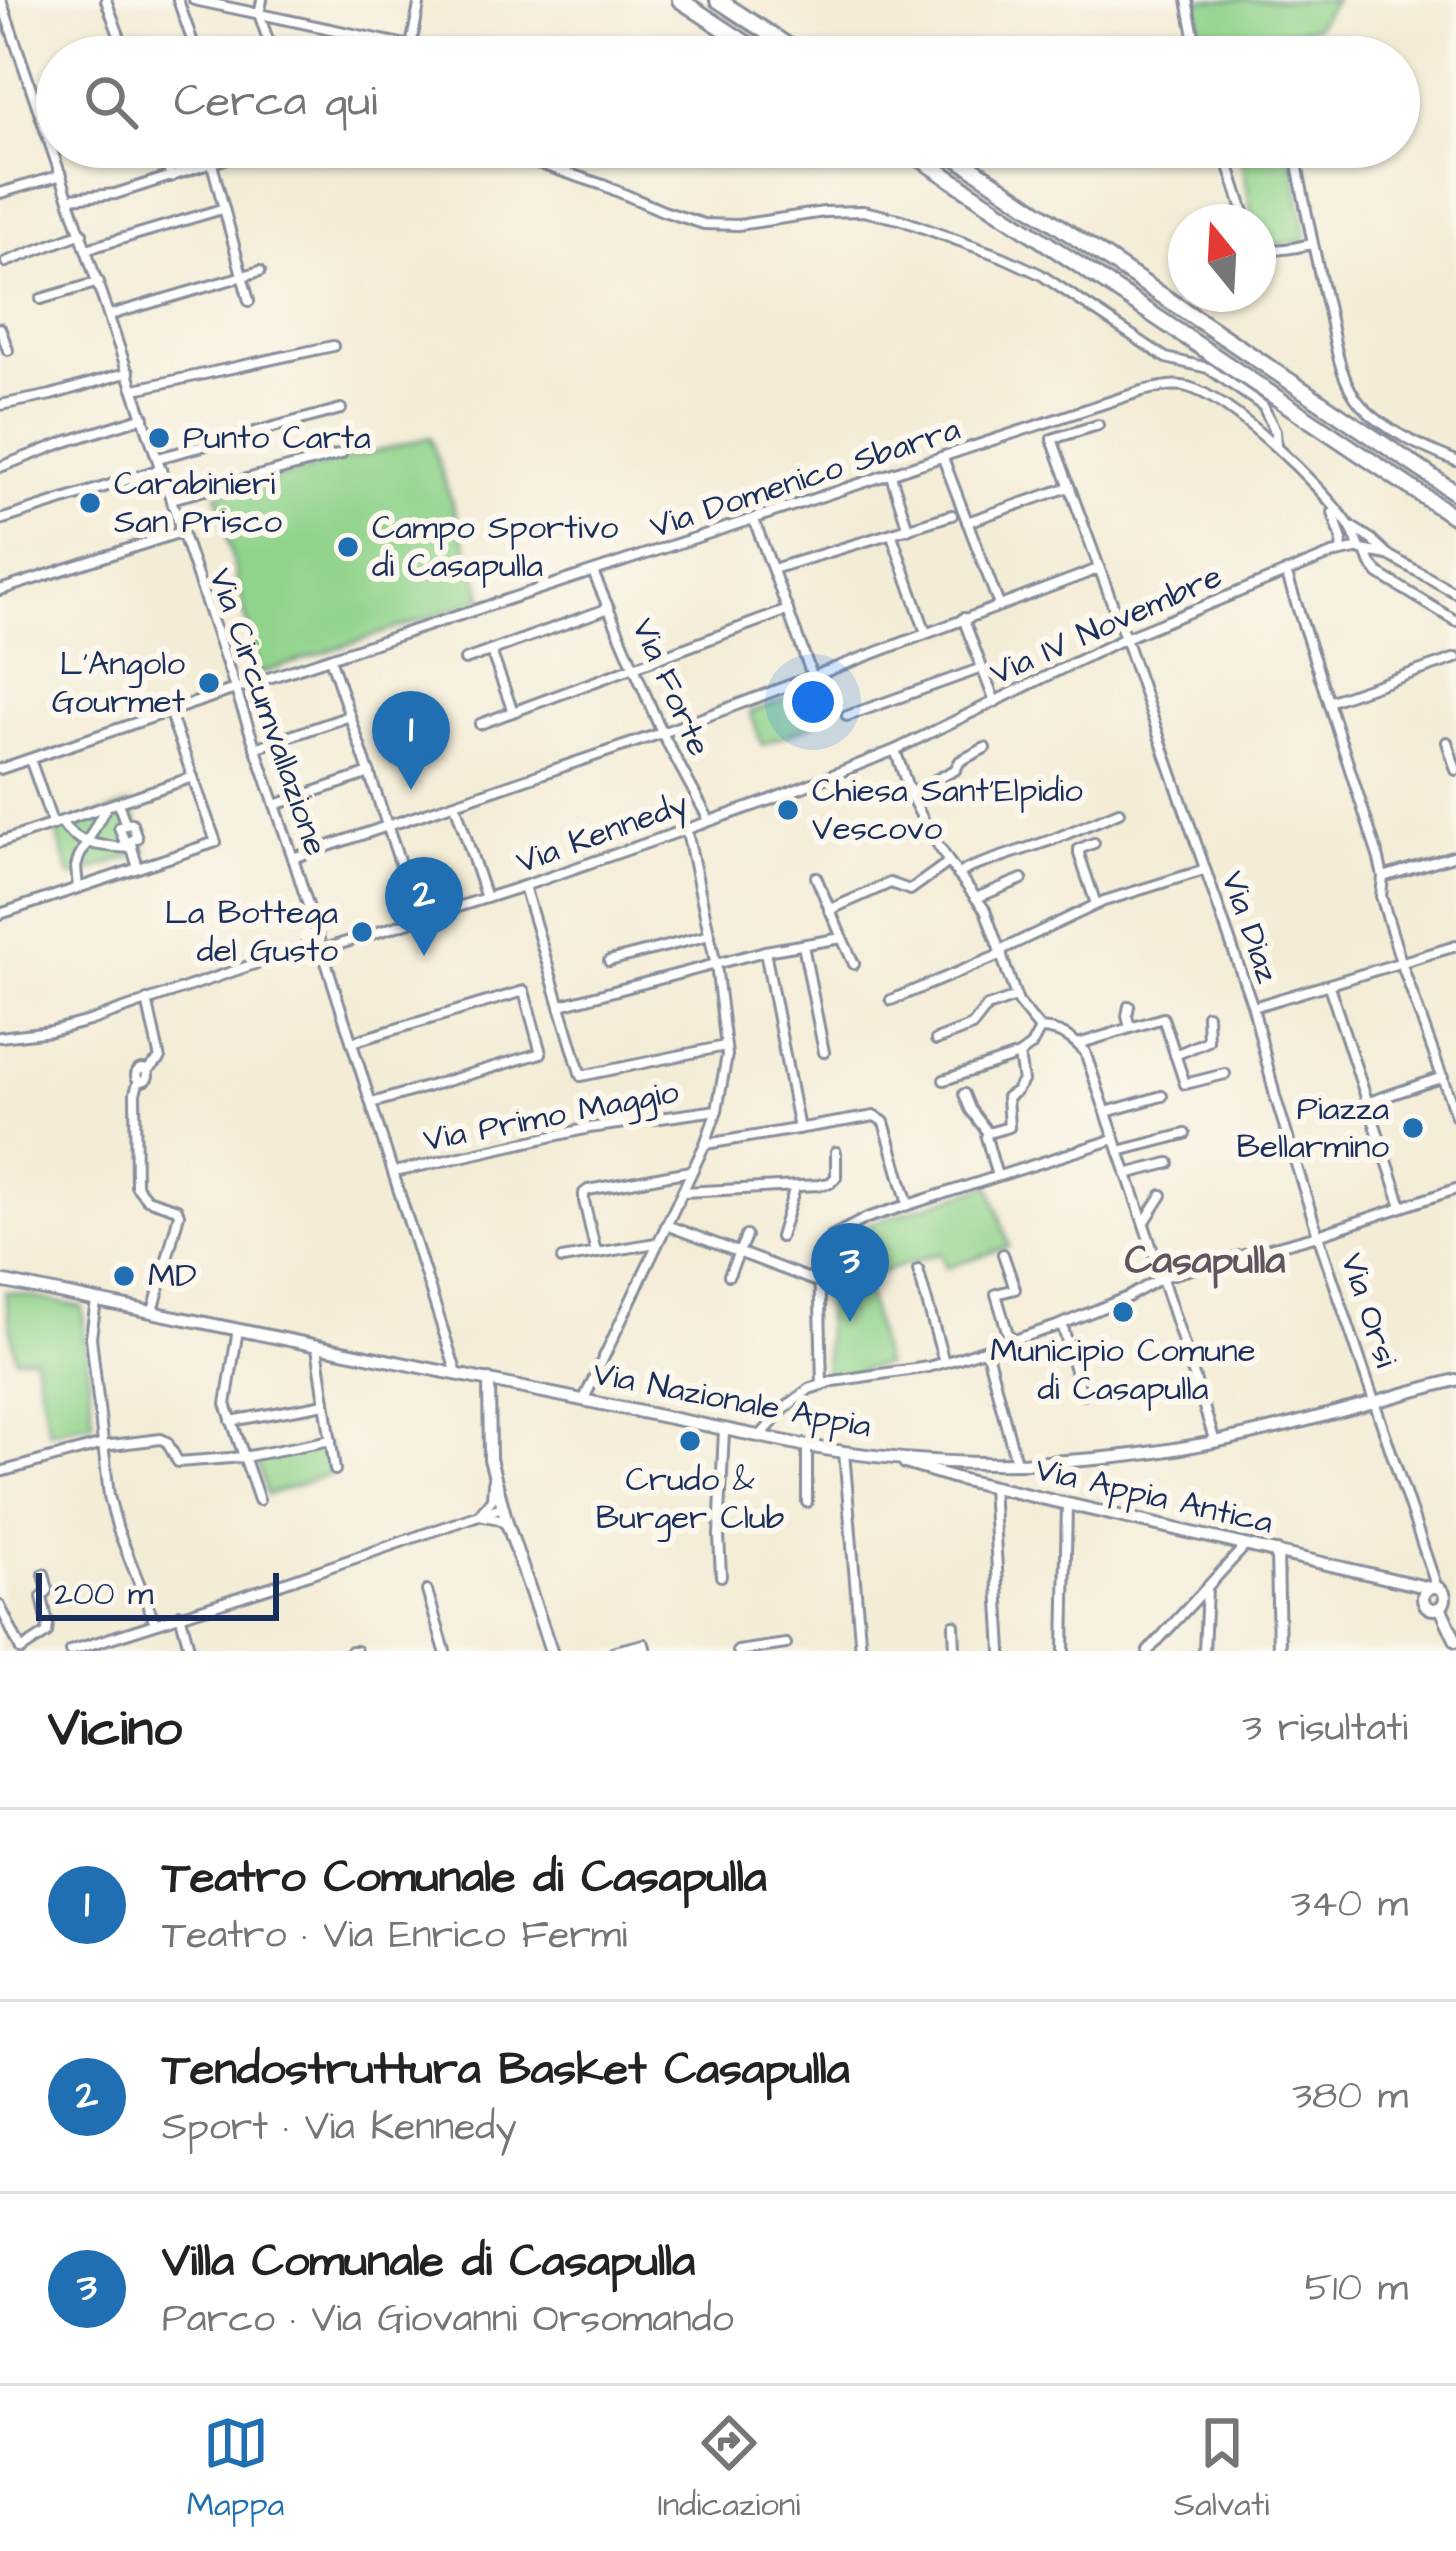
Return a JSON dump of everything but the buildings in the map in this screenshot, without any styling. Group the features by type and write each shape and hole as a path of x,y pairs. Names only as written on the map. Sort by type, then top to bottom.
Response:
{"highway":[{"path":"680,0 735,36"},
{"path":"718,0 773,36"},
{"path":"935,168 1456,518"},
{"path":"971,168 1456,493"}],"main road":[{"name":"Via Nazionale Appia","path":"0,1281 724,1430 890,1458 1016,1462 1157,1452 1215,1442 1456,1380"},
{"path":"489,1380 493,1470 550,1648"},
{"name":"Via Appia Antica","path":"890,1458 937,1474 1248,1544 1441,1595"},
{"path":"1277,1552 1279,1651"},
{"path":"1441,1595 1456,1641"}],"street":[{"name":"Via Circumvallazione","path":"1,0 36,100"},
{"path":"106,0 119,36"},
{"path":"178,0 191,36"},
{"path":"194,0 364,36"},
{"path":"262,0 259,14 267,36"},
{"path":"413,36 420,0"},
{"path":"1187,0 1194,36"},
{"name":"Via Circumvallazione","path":"60,168 293,858 458,1374"},
{"path":"168,168 171,177"},
{"path":"70,198 116,194 199,168"},
{"path":"213,168 249,301"},
{"path":"551,168 663,212 722,226 862,211 899,219 1004,257 1040,274 1166,358 1208,368 1263,406 1276,446"},
{"path":"1230,168 1241,204"},
{"path":"1298,168 1337,352 1354,396 1383,424 1456,461"},
{"path":"0,193 62,175"},
{"path":"87,249 222,209"},
{"path":"6,262 82,233"},
{"path":"1276,250 1312,244"},
{"path":"110,315 260,271"},
{"path":"41,299 98,282"},
{"path":"0,328 8,350"},
{"path":"134,389 333,346"},
{"path":"0,405 129,372"},
{"name":"Via Domenico Sbarra","path":"0,769 1167,386 1205,395 1276,446 1365,546"},
{"path":"158,458 340,409"},
{"path":"0,467 144,416"},
{"name":"Via Diaz","path":"1098,425 1052,440 1253,1007 1318,1234"},
{"path":"171,499 340,454"},
{"path":"943,458 999,605"},
{"path":"0,520 161,469"},
{"path":"891,475 908,529"},
{"path":"967,522 1069,487"},
{"path":"1330,505 1340,530 1341,552"},
{"path":"773,569 952,515"},
{"path":"754,520 813,678"},
{"path":"0,590 182,532"},
{"path":"892,535 926,633"},
{"path":"1365,546 1456,593"},
{"path":"1365,546 1379,574 1456,621"},
{"name":"Via IV Novembre","path":"895,750 1125,638 1286,572 1365,546"},
{"path":"293,858 662,733 1098,569"},
{"name":"Via Forte","path":"593,572 662,733 709,820"},
{"path":"1286,572 1384,877 1381,896 1401,962 1456,1116"},
{"path":"465,660 609,608"},
{"path":"480,724 788,610"},
{"path":"963,618 995,702"},
{"path":"491,651 513,712"},
{"path":"330,658 419,919"},
{"path":"1328,702 1456,658"},
{"path":"847,716 982,668"},
{"path":"0,914 216,842 169,711"},
{"path":"255,748 350,716"},
{"path":"1447,742 1456,770"},
{"path":"910,793 956,770 960,761 985,748"},
{"path":"895,750 910,793 949,862 985,910 1016,998 1040,1029 1055,1030 1085,1052 1215,1442"},
{"name":"Via Kennedy","path":"0,1037 51,1031 524,886 770,800 895,750"},
{"path":"30,759 57,823 74,838 131,844"},
{"path":"275,805 370,773"},
{"path":"0,842 193,777"},
{"path":"118,802 126,825 119,827 125,843 131,844"},
{"path":"455,804 486,898"},
{"path":"78,888 76,867 106,806"},
{"path":"958,875 1119,812"},
{"path":"584,1399 705,1144 727,1055 716,965 686,827"},
{"path":"1094,843 1079,849 1079,854 1096,904"},
{"path":"131,844 138,868"},
{"path":"1384,877 1456,855"},
{"path":"829,910 890,883 910,890 949,862"},
{"path":"891,1000 1002,952 1096,904 1204,870"},
{"path":"816,877 854,964"},
{"path":"976,898 1022,879"},
{"path":"524,886 581,1076 725,1046"},
{"path":"609,961 710,934"},
{"path":"561,1005 765,951 842,938"},
{"path":"803,944 824,1052"},
{"path":"1253,1007 1456,946"},
{"path":"765,951 799,1130"},
{"path":"1329,986 1402,1207"},
{"path":"352,1042 524,991 541,1053 372,1103"},
{"path":"936,1040 972,1026 987,1007 1016,998"},
{"path":"147,1000 160,1058 136,1074 136,1186 147,1199 178,1211 153,1312"},
{"path":"1129,1006 1130,1028"},
{"path":"1175,1055 1208,1041 1208,1015"},
{"path":"1078,1044 1162,1018 1185,1084 1225,1074"},
{"path":"944,1080 1019,1054 1036,1040 1040,1029"},
{"path":"988,1133 1009,1127 1007,1097 1023,1081 1019,1054"},
{"path":"1369,1102 1443,1077"},
{"path":"964,1094 988,1133"},
{"path":"1106,1112 1162,1096"},
{"name":"Via Primo Maggio","path":"394,1172 589,1128 717,1110"},
{"path":"705,1144 875,1116 881,1119 908,1204"},
{"path":"988,1133 997,1176"},
{"path":"1119,1151 1185,1134"},
{"path":"822,1385 819,1262 832,1236 867,1218 1115,1138"},
{"path":"681,1192 830,1183 836,1177 836,1152"},
{"path":"1126,1174 1169,1163"},
{"path":"596,1253 584,1193 692,1170"},
{"path":"780,1237 795,1187"},
{"path":"760,1437 809,1389 944,1362 1062,1324 1163,1277 1456,1189"},
{"path":"1143,1225 1162,1195"},
{"path":"666,1225 820,1283"},
{"name":"Via Orsi","path":"1318,1234 1441,1595"},
{"path":"729,1275 746,1236"},
{"path":"562,1259 657,1243"},
{"path":"1003,1254 1015,1288 996,1294 1010,1341"},
{"path":"1154,1256 1166,1266 1185,1271"},
{"path":"918,1270 944,1362"},
{"path":"1169,1295 1173,1282 1185,1271"},
{"path":"96,1301 92,1337 110,1496 118,1530 155,1623"},
{"path":"1062,1324 1082,1395"},
{"path":"238,1329 226,1404 259,1500"},
{"path":"316,1345 335,1470"},
{"path":"986,1349 1016,1462"},
{"path":"231,1421 325,1404"},
{"path":"721,1576 724,1430"},
{"path":"0,1472 103,1445 161,1439 178,1462 244,1457 331,1440"},
{"path":"807,1446 807,1502"},
{"path":"844,1453 861,1651"},
{"path":"479,1515 492,1499 493,1470"},
{"path":"992,1487 1002,1651"},
{"path":"1064,1651 1067,1504"},
{"path":"74,1650 105,1646 180,1614 502,1507"},
{"path":"479,1515 508,1526"},
{"path":"1152,1647 1248,1544"},
{"path":"0,1606 21,1650 47,1633 44,1574"},
{"path":"1204,1651 1207,1586"},
{"path":"427,1591 445,1651"},
{"path":"180,1614 190,1651"},
{"path":"954,1624 955,1651"},
{"path":"615,1651 644,1644 646,1651"},
{"path":"738,1651 786,1644"},
{"path":"534,1651 550,1648"}],"green space":[{"path":"1196,0 1335,0 1315,27 1263,36 1203,36"},
{"path":"1244,168 1294,168 1307,240 1276,244 1276,204 1250,204"},
{"name":"Campo Sportivo di Casapulla","path":"430,437 484,599 259,674 217,494"},
{"path":"801,693 813,725 762,745 750,712"},
{"path":"131,804 147,851 71,877 55,829"},
{"path":"990,1185 1009,1246 946,1268 940,1253 864,1278 884,1365 826,1378 825,1263 835,1242 869,1224"},
{"path":"5,1292 82,1307 93,1422 49,1432 34,1356 15,1358"},
{"path":"328,1445 333,1473 267,1495 256,1458"}],"place":[{"name":"Punto Carta","path":"159,438"},
{"name":"Carabinieri San Prisco","path":"90,503"},
{"name":"Campo Sportivo di Casapulla","path":"348,547"},
{"name":"L'Angolo Gourmet","path":"209,683"},
{"name":"Teatro Comunale di Casapulla","path":"411,790"},
{"name":"Chiesa Sant'Elpidio Vescovo","path":"788,810"},
{"name":"La Bottega del Gusto","path":"362,932"},
{"name":"Tendostruttura Basket Casapulla","path":"424,956"},
{"name":"Piazza Bellarmino","path":"1413,1128"},
{"name":"MD","path":"124,1276"},
{"name":"Municipio Comune di Casapulla","path":"1123,1312"},
{"name":"Villa Comunale di Casapulla","path":"850,1322"},
{"name":"Crudo & Burger Club","path":"690,1441"}],"district":[{"name":"Casapulla","path":"1205,1262"}]}
